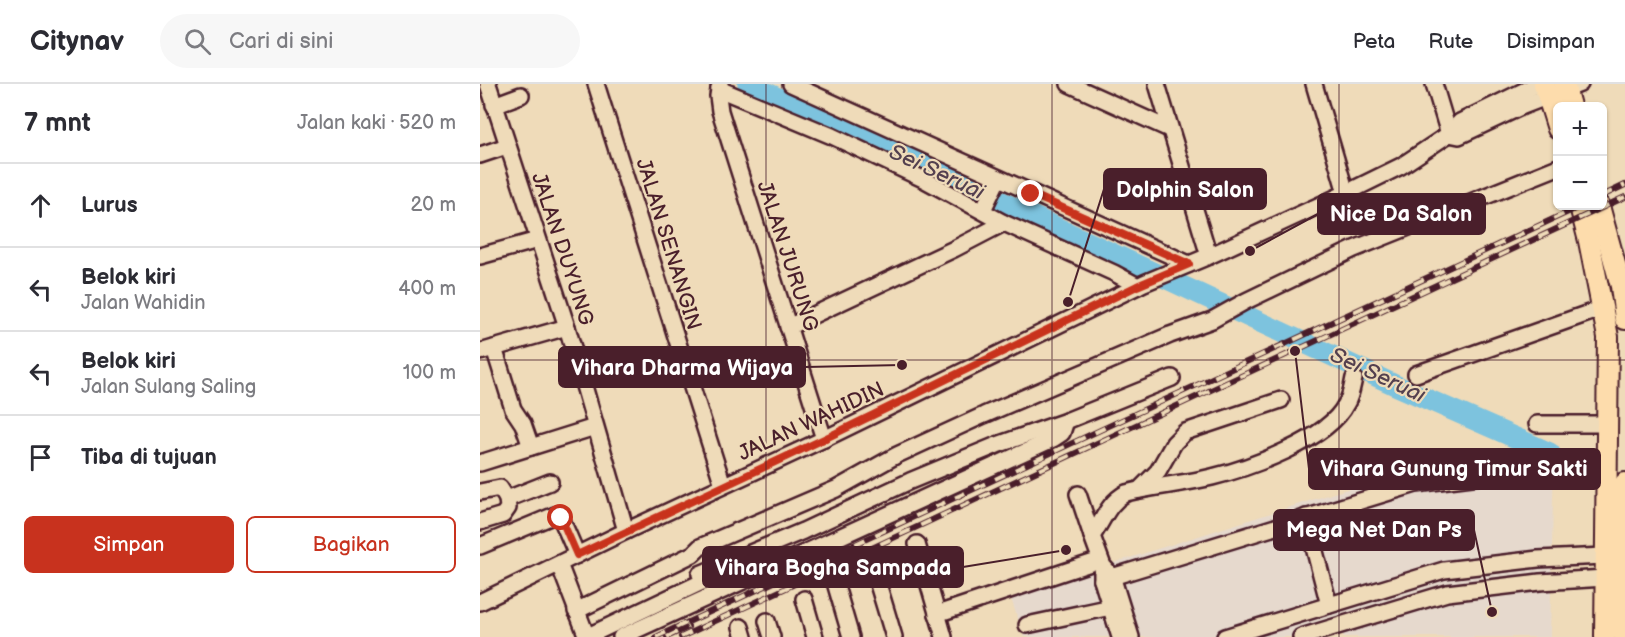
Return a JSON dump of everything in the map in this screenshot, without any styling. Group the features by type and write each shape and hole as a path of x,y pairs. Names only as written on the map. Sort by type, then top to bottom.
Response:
{"main road":[{"path":"1581,210 1608,337 1605,637"},
{"path":"1600,210 1623,286 1625,319"},
{"path":"1624,637 1625,483"}],"street":[{"name":"JALAN DUYUNG","path":"488,84 567,327 626,531"},
{"name":"JALAN SENANGIN","path":"596,84 723,485"},
{"path":"790,84 997,181 1186,265"},
{"path":"1069,84 1170,129"},
{"path":"1157,84 1209,256"},
{"path":"1314,84 1346,193"},
{"path":"1434,84 1449,134"},
{"path":"719,87 832,136 984,207 1004,222 1141,285"},
{"name":"JALAN JURUNG","path":"719,87 720,111 824,439"},
{"name":"JALAN WAHIDIN","path":"480,602 1141,285 1346,193 1401,166 1449,134 1459,136 1558,90"},
{"path":"494,105 521,94"},
{"path":"480,155 507,146"},
{"path":"576,611 693,554 700,548 836,489 897,455 995,410 1170,334 1227,313 1246,301 1354,249 1553,169"},
{"path":"984,207 997,181"},
{"path":"788,327 954,249 1004,222"},
{"path":"480,256 538,240"},
{"path":"1416,374 1603,308"},
{"path":"531,447 523,424 513,408 487,350 567,327"},
{"path":"559,564 586,637 723,565 803,531 910,480 1172,378"},
{"path":"1092,536 1108,507 1116,498 1126,493 1231,472 1318,434 1340,414 1346,405 1354,378"},
{"path":"1139,490 1158,471 1173,443 1185,432 1281,400"},
{"path":"621,637 1053,439 1062,433 1066,421"},
{"path":"1537,424 1608,424"},
{"path":"480,463 596,427"},
{"path":"897,455 910,480"},
{"path":"937,614 1306,517 1416,484 1512,472 1607,464"},
{"path":"507,499 550,482"},
{"path":"480,492 500,488 507,499 508,508 505,513 480,522"},
{"path":"836,489 845,510"},
{"path":"1078,494 1104,571 1131,637"},
{"path":"792,508 803,531"},
{"path":"480,546 555,515 561,518 577,555"},
{"path":"1306,517 1329,605"},
{"path":"713,542 723,565"},
{"path":"917,544 944,637"},
{"path":"1225,637 1444,570 1538,559 1605,556"},
{"path":"1538,559 1540,582"},
{"path":"872,564 894,637"},
{"path":"1444,570 1447,592"},
{"path":"1104,571 1120,637"},
{"path":"1301,637 1335,632 1447,592 1605,578"},
{"path":"836,586 851,637"},
{"path":"804,598 815,637"},
{"path":"1027,625 1111,606"},
{"path":"767,621 772,637"}],"shaded area":[{"path":"1554,453 1550,637 1344,637 1341,631 1322,637 1024,637 1005,581 1102,550 1107,565 1414,470"}],"waterway":[{"name":"Sei Seruai","path":"748,84 1395,385 1550,453"}],"railway":[{"path":"1607,194 1625,185"},
{"path":"681,637 1625,197"},
{"path":"656,637 1572,210"},
{"path":"667,637 688,627"}],"place":[{"name":"Nice Da Salon","path":"1250,251"},
{"name":"Dolphin Salon","path":"1068,302"},
{"name":"Vihara Gunung Timur Sakti","path":"1295,351"},
{"name":"Vihara Dharma Wijaya","path":"902,365"},
{"name":"Vihara Bogha Sampada","path":"1066,550"},
{"name":"Mega Net Dan Ps","path":"1492,612"}],"route":[{"path":"561,518 577,555 824,439 1137,286 1189,264 1031,194"}]}
